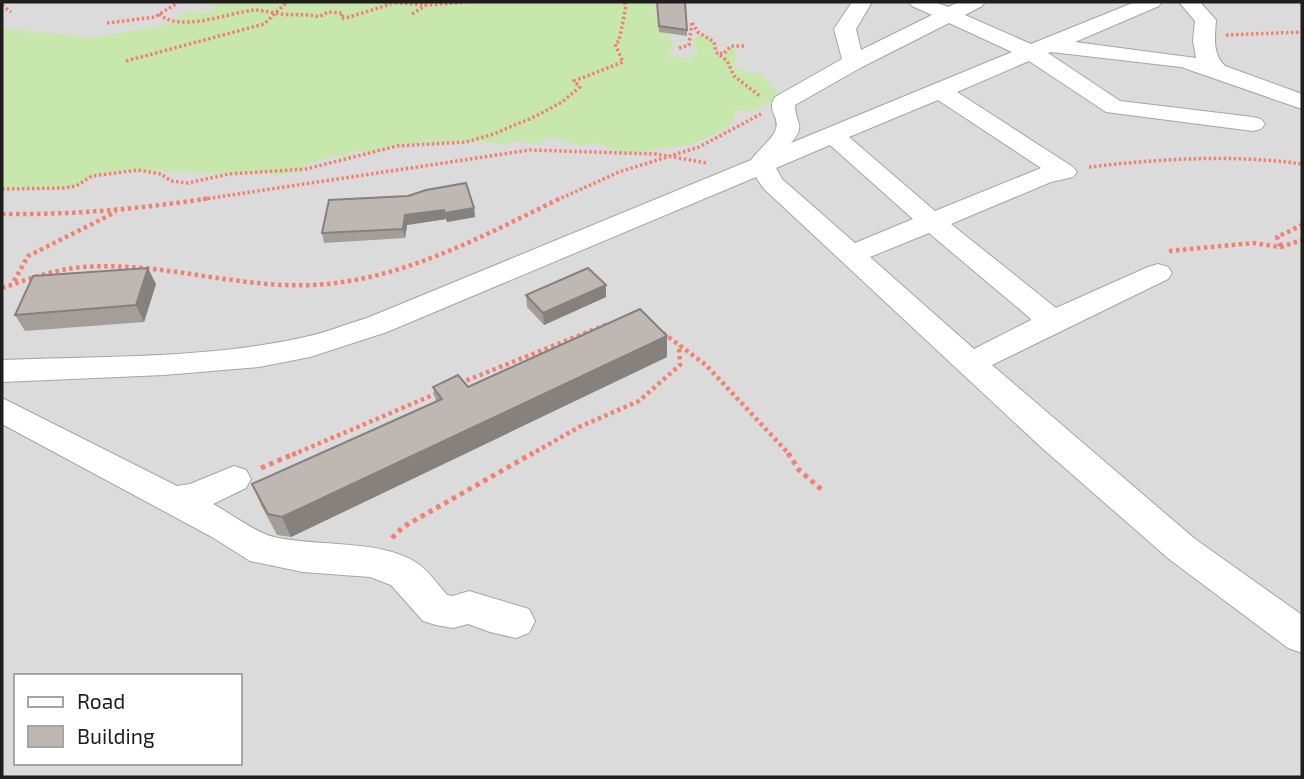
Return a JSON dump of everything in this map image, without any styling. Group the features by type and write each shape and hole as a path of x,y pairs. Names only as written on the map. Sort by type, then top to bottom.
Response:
{"street":[{"path":"854,62 845,33 846,26 862,2"},
{"path":"919,2 947,16 1041,50 1183,61 1302,102"},
{"path":"753,167 787,133 789,124 783,111 775,106 854,62 975,2"},
{"path":"2,371 164,364 259,356 310,348 377,325 831,134 1041,50 1105,12 1152,2"},
{"path":"1189,2 1206,20 1205,60 1217,71"},
{"path":"1041,50 1114,107 1253,124"},
{"path":"939,90 1064,172"},
{"path":"831,134 1051,320"},
{"path":"753,167 853,254 1054,439 1182,549 1293,625"},
{"path":"853,254 1045,175 1064,172"},
{"path":"971,362 1051,320 1158,273"},
{"path":"2,410 263,550 303,557 372,562 404,574 436,609 453,612 469,607 516,621"},
{"path":"173,500 195,497 234,479"}],"path":[{"path":"107,23 131,23 159,14 179,2"},
{"path":"126,61 264,24 287,2"},
{"path":"385,2 427,5 467,2"},
{"path":"2,189 64,188 76,186 92,176 138,170 188,183 229,174 306,169 397,146 466,142 494,134 562,102 580,87 574,81 623,62 615,44 619,41 626,6 624,2"},
{"path":"159,14 167,22 181,23 257,10 304,13 319,17 332,12 343,13 341,18 348,19 391,4"},
{"path":"2,5 11,12"},
{"path":"412,14 427,5"},
{"path":"679,48 689,45 692,21 698,32 711,38 716,52 727,61 734,76 775,106"},
{"path":"1204,43 1238,33 1302,32"},
{"path":"716,52 723,54 732,46 746,46"},
{"path":"2,288 28,276 87,265 160,270 281,284 326,284 348,280 416,262 623,170 709,142 775,106"},
{"path":"2,214 51,215 118,210 292,187 530,150 666,156 753,167"},
{"path":"1064,172 1156,159 1267,159 1302,164"},
{"path":"13,282 28,256 118,210"},
{"path":"1281,247 1277,237 1280,233 1302,225"},
{"path":"1158,273 1162,258 1168,251 1180,248 1253,243 1281,247 1302,240"},
{"path":"234,479 536,351 618,321"},
{"path":"661,331 706,365 773,439 786,449 799,470 822,490"},
{"path":"372,562 403,527 579,427 639,401 680,365 679,344"}],"shaded area":[{"path":"2,2 1302,2 1302,777 2,777"}],"green space":[{"path":"209,2 425,2 427,5 439,2 659,2 653,16 660,17 657,20 663,20 670,33 674,51 669,51 669,57 693,58 689,52 698,56 692,43 695,37 704,34 714,42 716,51 708,52 718,54 726,60 723,54 734,46 737,62 730,65 752,74 760,72 780,96 753,111 735,110 734,120 727,127 702,140 637,153 621,152 592,144 581,147 569,142 569,139 561,142 557,138 543,139 539,145 512,141 501,145 466,141 434,142 396,146 374,152 351,152 347,153 353,155 351,157 339,158 342,155 316,162 301,169 300,174 295,172 273,177 273,174 266,171 229,174 128,170 92,176 76,186 64,188 2,189 2,27 31,31 29,34 41,32 89,38 171,23 187,11 209,13 216,7 206,5"}],"building":[{"path":"657,2 685,2 687,30 659,26"},
{"path":"466,183 474,208 405,215 403,229 322,233 329,200 408,196"},
{"path":"148,268 136,305 15,315 33,276"},
{"path":"588,268 606,285 543,313 526,295"},
{"path":"640,309 667,336 282,517 268,514 252,484 442,399 433,387 458,375 468,387"}]}
